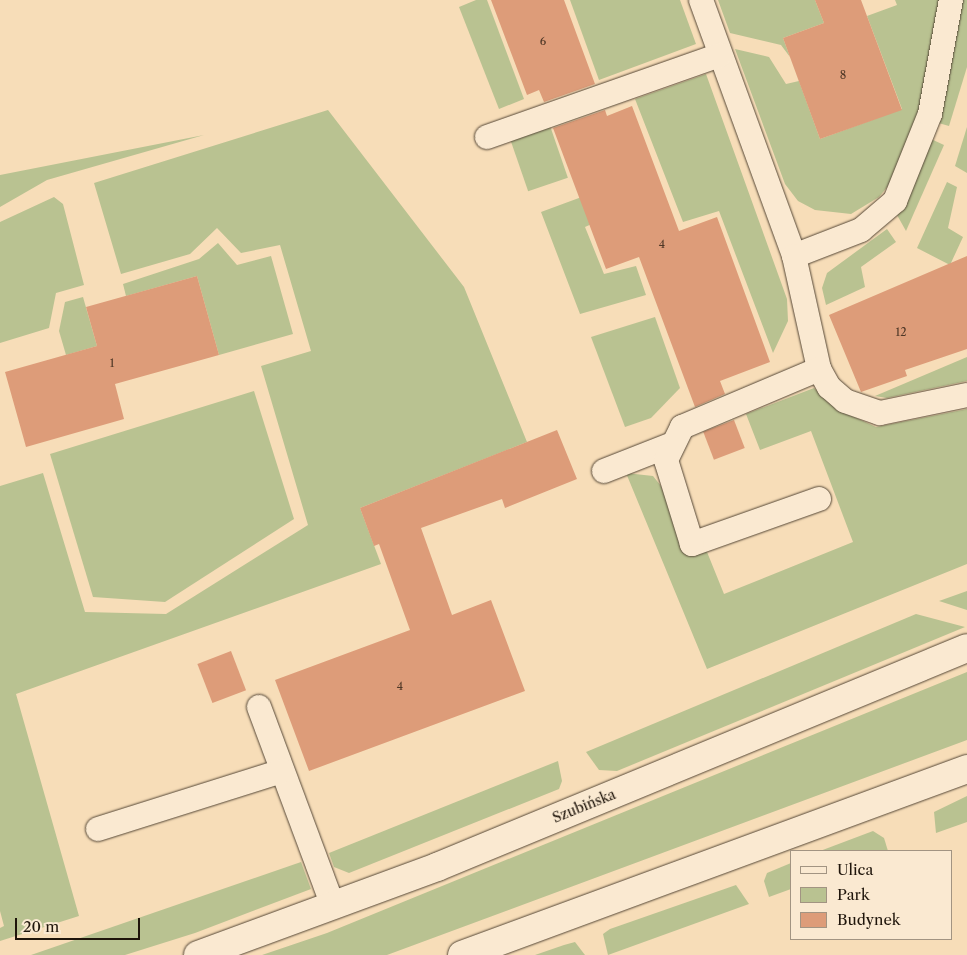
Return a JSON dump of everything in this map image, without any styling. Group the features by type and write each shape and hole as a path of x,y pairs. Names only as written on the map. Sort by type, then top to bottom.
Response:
{"main road":[{"name":"Szubińska","path":"198,955 333,906 967,648"},
{"path":"462,955 967,769"}],"lane":[{"path":"701,0 794,256 819,369 829,387 845,401 880,413 967,395"},
{"path":"794,256 861,230 895,201 930,114 951,0"},
{"path":"487,137 720,55"},
{"path":"819,369 695,419 682,427 670,445 668,476 692,544 819,498"},
{"path":"604,471 670,445"},
{"path":"259,708 333,906"},
{"path":"98,829 282,771"}],"green space":[{"path":"476,0 487,0 524,99 499,109 459,7"},
{"path":"570,0 680,0 696,44 599,80"},
{"path":"718,0 815,0 824,23 783,38 790,57 781,45 730,33"},
{"path":"895,0 943,0 930,84 888,186 879,197 851,214 815,210 798,201 785,184 735,49 769,57 786,84 799,81 820,139 902,109 867,16 897,5"},
{"path":"958,0 967,0 967,67 949,126 935,122"},
{"path":"706,74 787,299 788,321 773,353 719,211 683,222 635,99"},
{"path":"328,110 464,287 527,442 360,508 381,564 16,694 79,916 0,941 0,928 4,926 0,911 0,486 43,473 85,612 166,614 308,525 261,366 311,351 280,245 241,253 217,228 190,254 121,274 94,183"},
{"path":"548,120 568,178 528,191 508,134"},
{"path":"967,127 967,173 955,166"},
{"path":"204,135 47,180 0,207 0,175"},
{"path":"931,139 944,145 906,231 897,215"},
{"path":"947,182 957,187 948,228 963,237 950,265 917,248"},
{"path":"587,195 596,222 585,227 604,274 636,266 646,295 580,314 541,212"},
{"path":"54,197 63,204 84,285 56,293 49,328 0,343 0,222"},
{"path":"887,229 896,242 861,267 865,287 826,305 822,288 827,273"},
{"path":"218,243 237,265 271,256 293,334 219,355 197,276 126,296 123,284 199,259"},
{"path":"83,297 97,346 66,355 59,331 65,302"},
{"path":"655,317 680,388 651,418 625,427 591,337"},
{"path":"967,357 967,381 887,398 875,396"},
{"path":"814,388 835,408 876,427 967,409 967,564 707,669 626,473 653,476 661,486 686,553 705,547 724,594 853,542 811,431 760,450 746,414"},
{"path":"254,391 294,519 165,602 93,597 50,454"},
{"path":"967,591 967,610 939,601"},
{"path":"916,614 965,627 617,771 599,770 586,752"},
{"path":"967,672 967,740 387,955 262,955 327,933"},
{"path":"558,761 562,781 559,789 349,873 334,867 329,853"},
{"path":"967,796 967,822 936,833 934,812"},
{"path":"873,831 884,838 888,850 823,850"},
{"path":"301,862 311,889 195,933 125,955 31,955"},
{"path":"790,863 790,889 769,897 764,881 767,873"},
{"path":"736,885 749,904 608,955 603,934 610,929"},
{"path":"575,942 585,955 535,955 564,945"}],"building":[{"path":"491,0 564,0 595,84 544,102 539,90 527,95"},
{"path":"815,0 861,0 902,110 820,139 783,38 824,23"},
{"path":"632,106 679,231 717,217 770,362 720,381 725,394 695,407 639,257 606,269 553,128 605,110 607,116"},
{"path":"967,256 967,349 905,370 907,376 861,392 829,315"},
{"path":"197,276 219,355 115,384 124,419 26,447 5,372 97,346 86,307"},
{"path":"734,420 745,448 714,460 703,432"},
{"path":"557,430 577,479 505,508 502,499 421,528 452,615 491,600 525,691 309,771 275,680 410,630 379,544 374,546 360,508"},
{"path":"231,651 246,690 212,703 197,664"}]}
